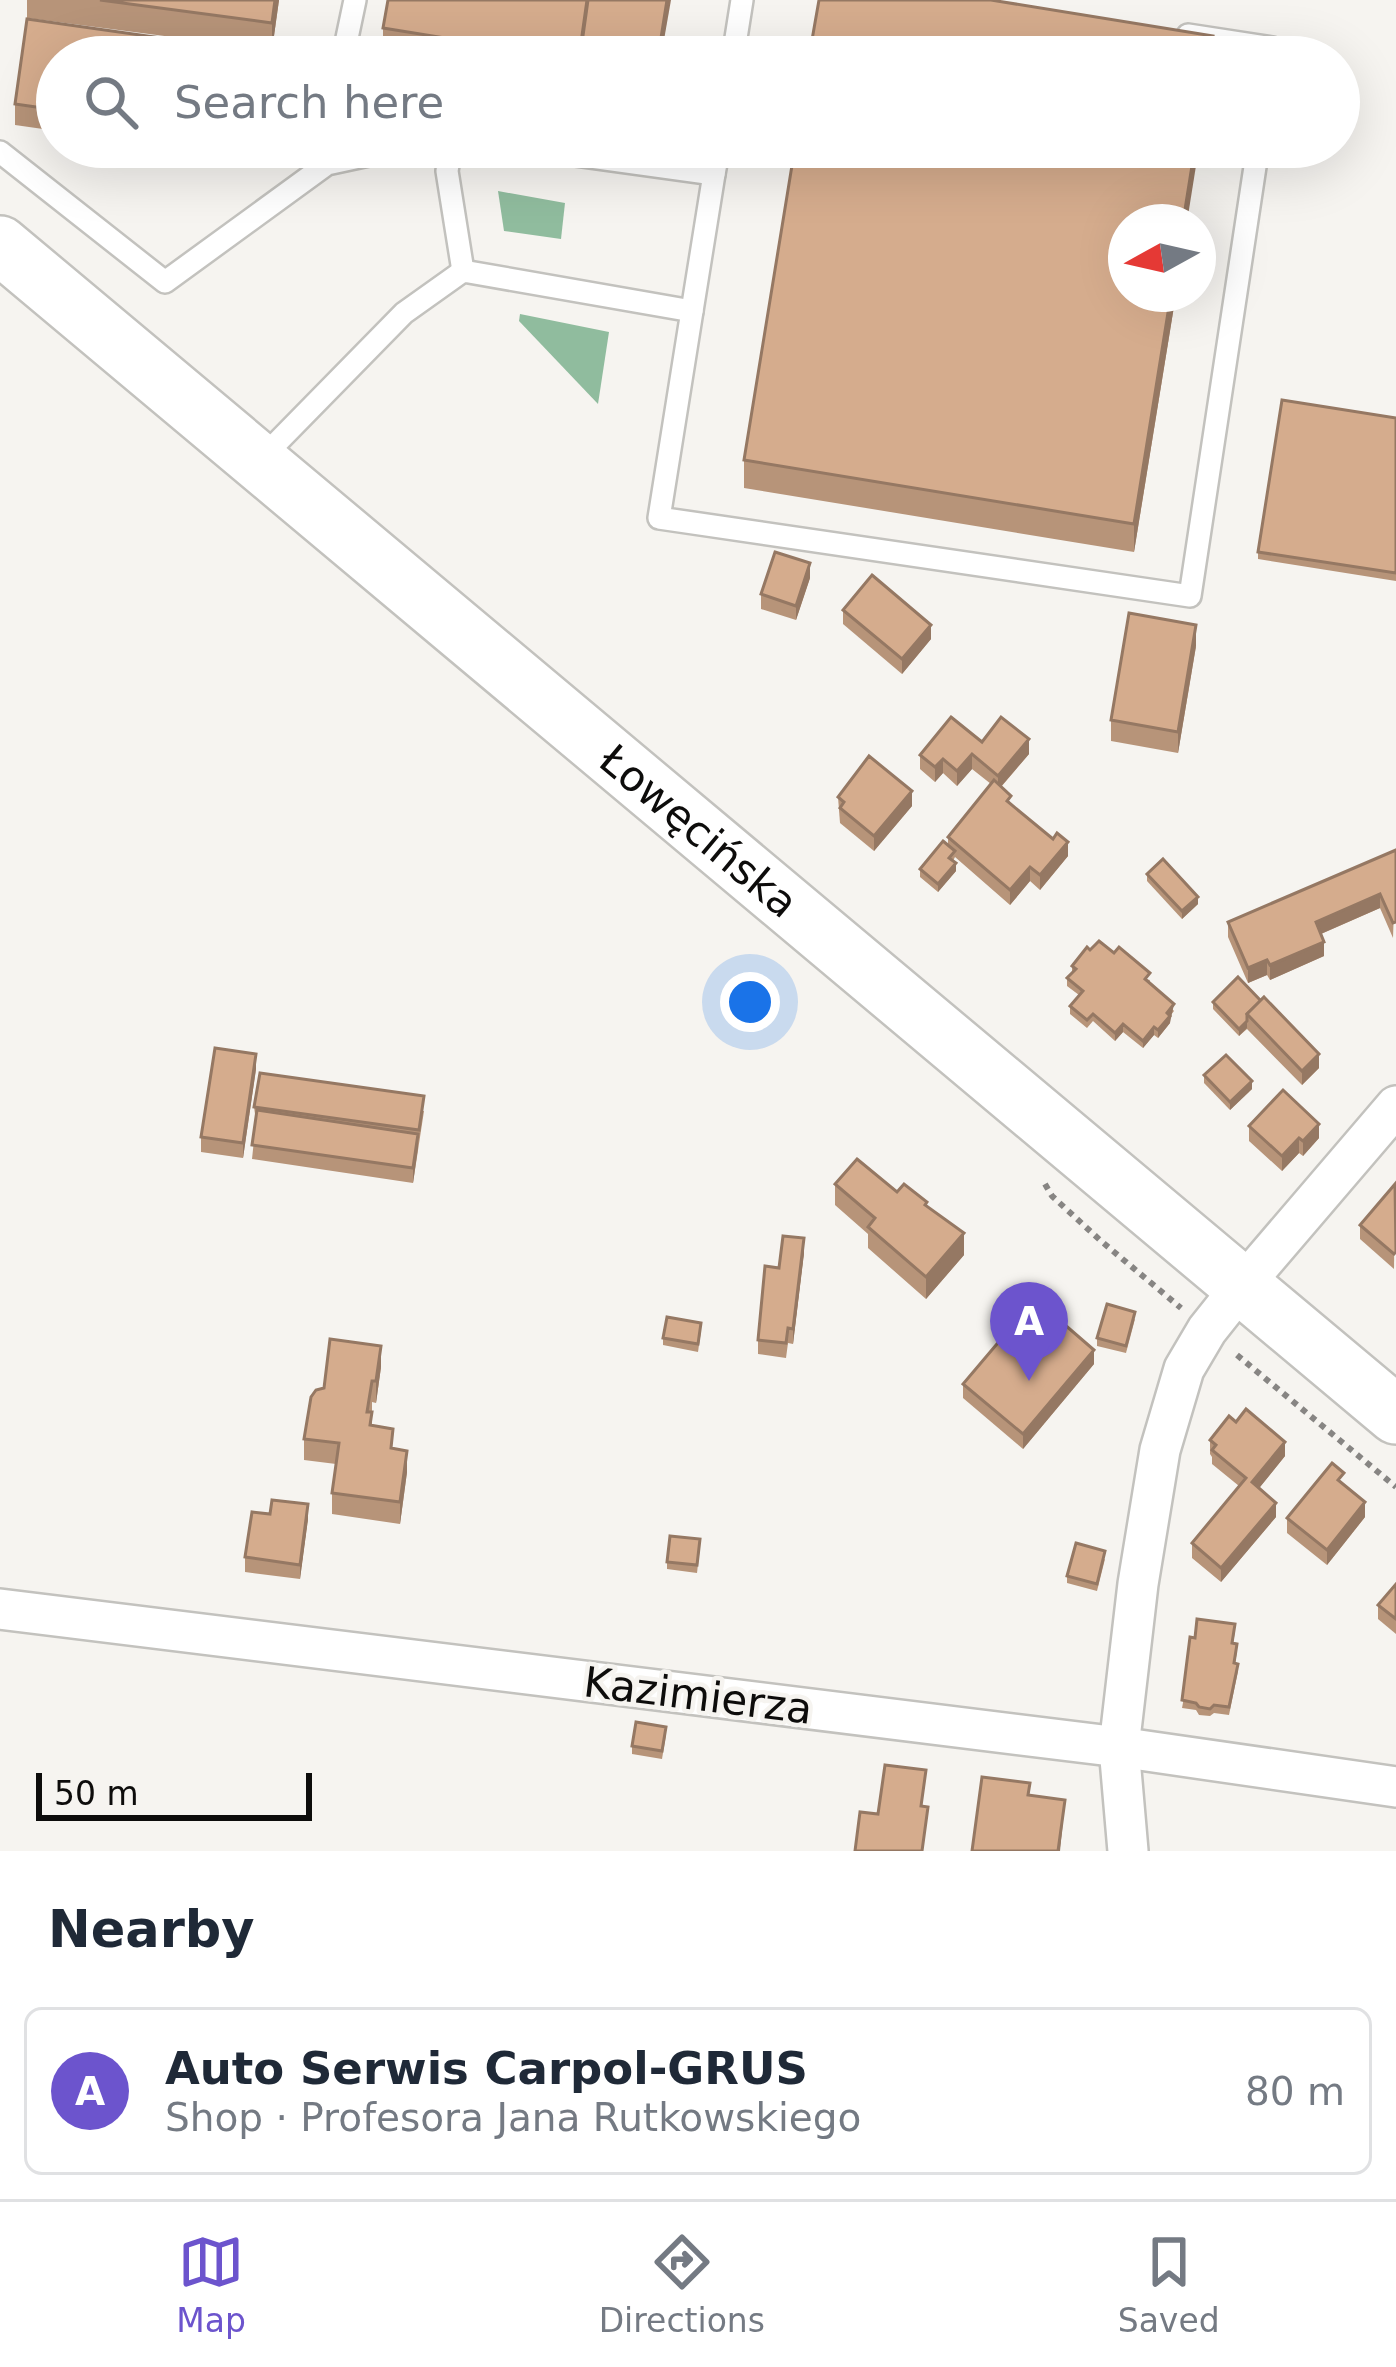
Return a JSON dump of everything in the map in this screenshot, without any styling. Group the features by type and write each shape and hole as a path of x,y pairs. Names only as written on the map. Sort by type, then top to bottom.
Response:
{"street":[{"name":"Łowęcińska","path":"0,245 1396,1415"},
{"path":"1128,1851 1119,1747 1160,1450 1184,1369 1242,1286 1396,1106"},
{"name":"Kazimierza","path":"0,1609 1119,1747 1396,1787"}],"lane":[{"path":"348,36 355,0"},
{"path":"736,36 742,0"},
{"path":"1158,31 1192,36"},
{"path":"0,152 165,282 322,168"},
{"path":"448,168 463,271"},
{"path":"676,168 714,173"},
{"path":"715,168 659,518 1190,596 1255,168"},
{"path":"257,462 404,313 463,271 692,311"}],"shaded area":[{"path":"498,191 565,203 561,239 504,231"},
{"path":"520,314 609,332 598,404 519,321"}],"building":[{"path":"100,0 275,0 272,23"},
{"path":"388,0 587,0 582,36 433,36 383,28"},
{"path":"588,0 667,0 661,36 583,36"},
{"path":"819,0 991,0 1213,36 813,36"},
{"path":"27,19 147,36 36,36 36,107 15,104"},
{"path":"792,168 1192,168 1186,204 1108,204 1108,312 1168,312 1134,524 744,460"},
{"path":"1282,400 1396,418 1396,573 1258,552"},
{"path":"775,552 810,563 796,606 761,594"},
{"path":"872,575 931,625 902,659 843,610"},
{"path":"1129,613 1196,625 1178,732 1111,720"},
{"path":"951,717 982,742 1001,717 1029,739 998,776 972,754 957,771 943,759 935,767 920,755"},
{"path":"869,756 912,791 874,836 840,808 844,802 838,797"},
{"path":"994,780 1011,796 1007,801 1053,839 1057,833 1068,842 1040,875 1030,867 1010,890 948,837"},
{"path":"943,841 955,851 949,858 956,863 938,884 920,869"},
{"path":"1396,850 1396,922 1380,894 1316,922 1324,942 1270,965 1267,960 1248,968 1228,922"},
{"path":"1163,859 1198,897 1182,911 1147,874"},
{"path":"1099,941 1114,953 1119,947 1150,973 1145,979 1174,1004 1167,1013 1170,1016 1143,1041 1123,1024 1115,1033 1093,1014 1087,1020 1070,1006 1083,991 1067,978 1076,969 1072,966 1087,947 1090,950"},
{"path":"1238,977 1261,1001 1239,1029 1213,1002"},
{"path":"1264,997 1319,1054 1302,1071 1247,1014"},
{"path":"215,1048 256,1054 243,1143 201,1137"},
{"path":"1226,1055 1252,1081 1230,1102 1204,1075"},
{"path":"260,1073 424,1096 419,1130 254,1107"},
{"path":"1283,1090 1319,1124 1282,1156 1249,1126"},
{"path":"257,1110 418,1134 413,1168 252,1145"},
{"path":"857,1159 897,1192 904,1184 964,1233 926,1277 868,1227 875,1218 835,1184"},
{"path":"1395,1184 1396,1252 1394,1254 1360,1225"},
{"path":"783,1236 804,1238 793,1329 788,1328 786,1343 758,1340 765,1266 779,1268"},
{"path":"1035,1299 1094,1350 1023,1434 963,1384"},
{"path":"1107,1304 1135,1312 1126,1346 1097,1338"},
{"path":"667,1317 701,1323 698,1344 663,1338"},
{"path":"330,1339 381,1346 367,1412 372,1412 370,1425 393,1429 391,1448 407,1451 400,1502 332,1493 339,1443 304,1439 311,1397 324,1388"},
{"path":"1246,1409 1285,1442 1252,1482 1276,1503 1221,1568 1192,1543 1246,1478 1212,1450 1216,1445 1210,1440 1229,1416 1236,1422"},
{"path":"1332,1463 1344,1473 1338,1480 1365,1502 1327,1550 1287,1518"},
{"path":"272,1500 308,1504 300,1565 245,1557 252,1512 270,1514"},
{"path":"670,1536 700,1539 697,1565 667,1562"},
{"path":"1076,1543 1105,1551 1097,1584 1067,1576"},
{"path":"1396,1584 1396,1619 1378,1605"},
{"path":"1197,1619 1235,1624 1232,1643 1237,1644 1234,1663 1238,1664 1229,1707 1210,1709 1182,1700 1190,1637 1195,1638"},
{"path":"636,1722 666,1727 662,1751 632,1746"},
{"path":"885,1765 926,1770 921,1806 928,1807 922,1851 855,1851 860,1812 878,1814"},
{"path":"982,1777 1030,1783 1028,1795 1065,1800 1058,1851 972,1851"}],"place":[{"name":"Auto Serwis Carpol-GRUS","path":"1029,1381"}]}
